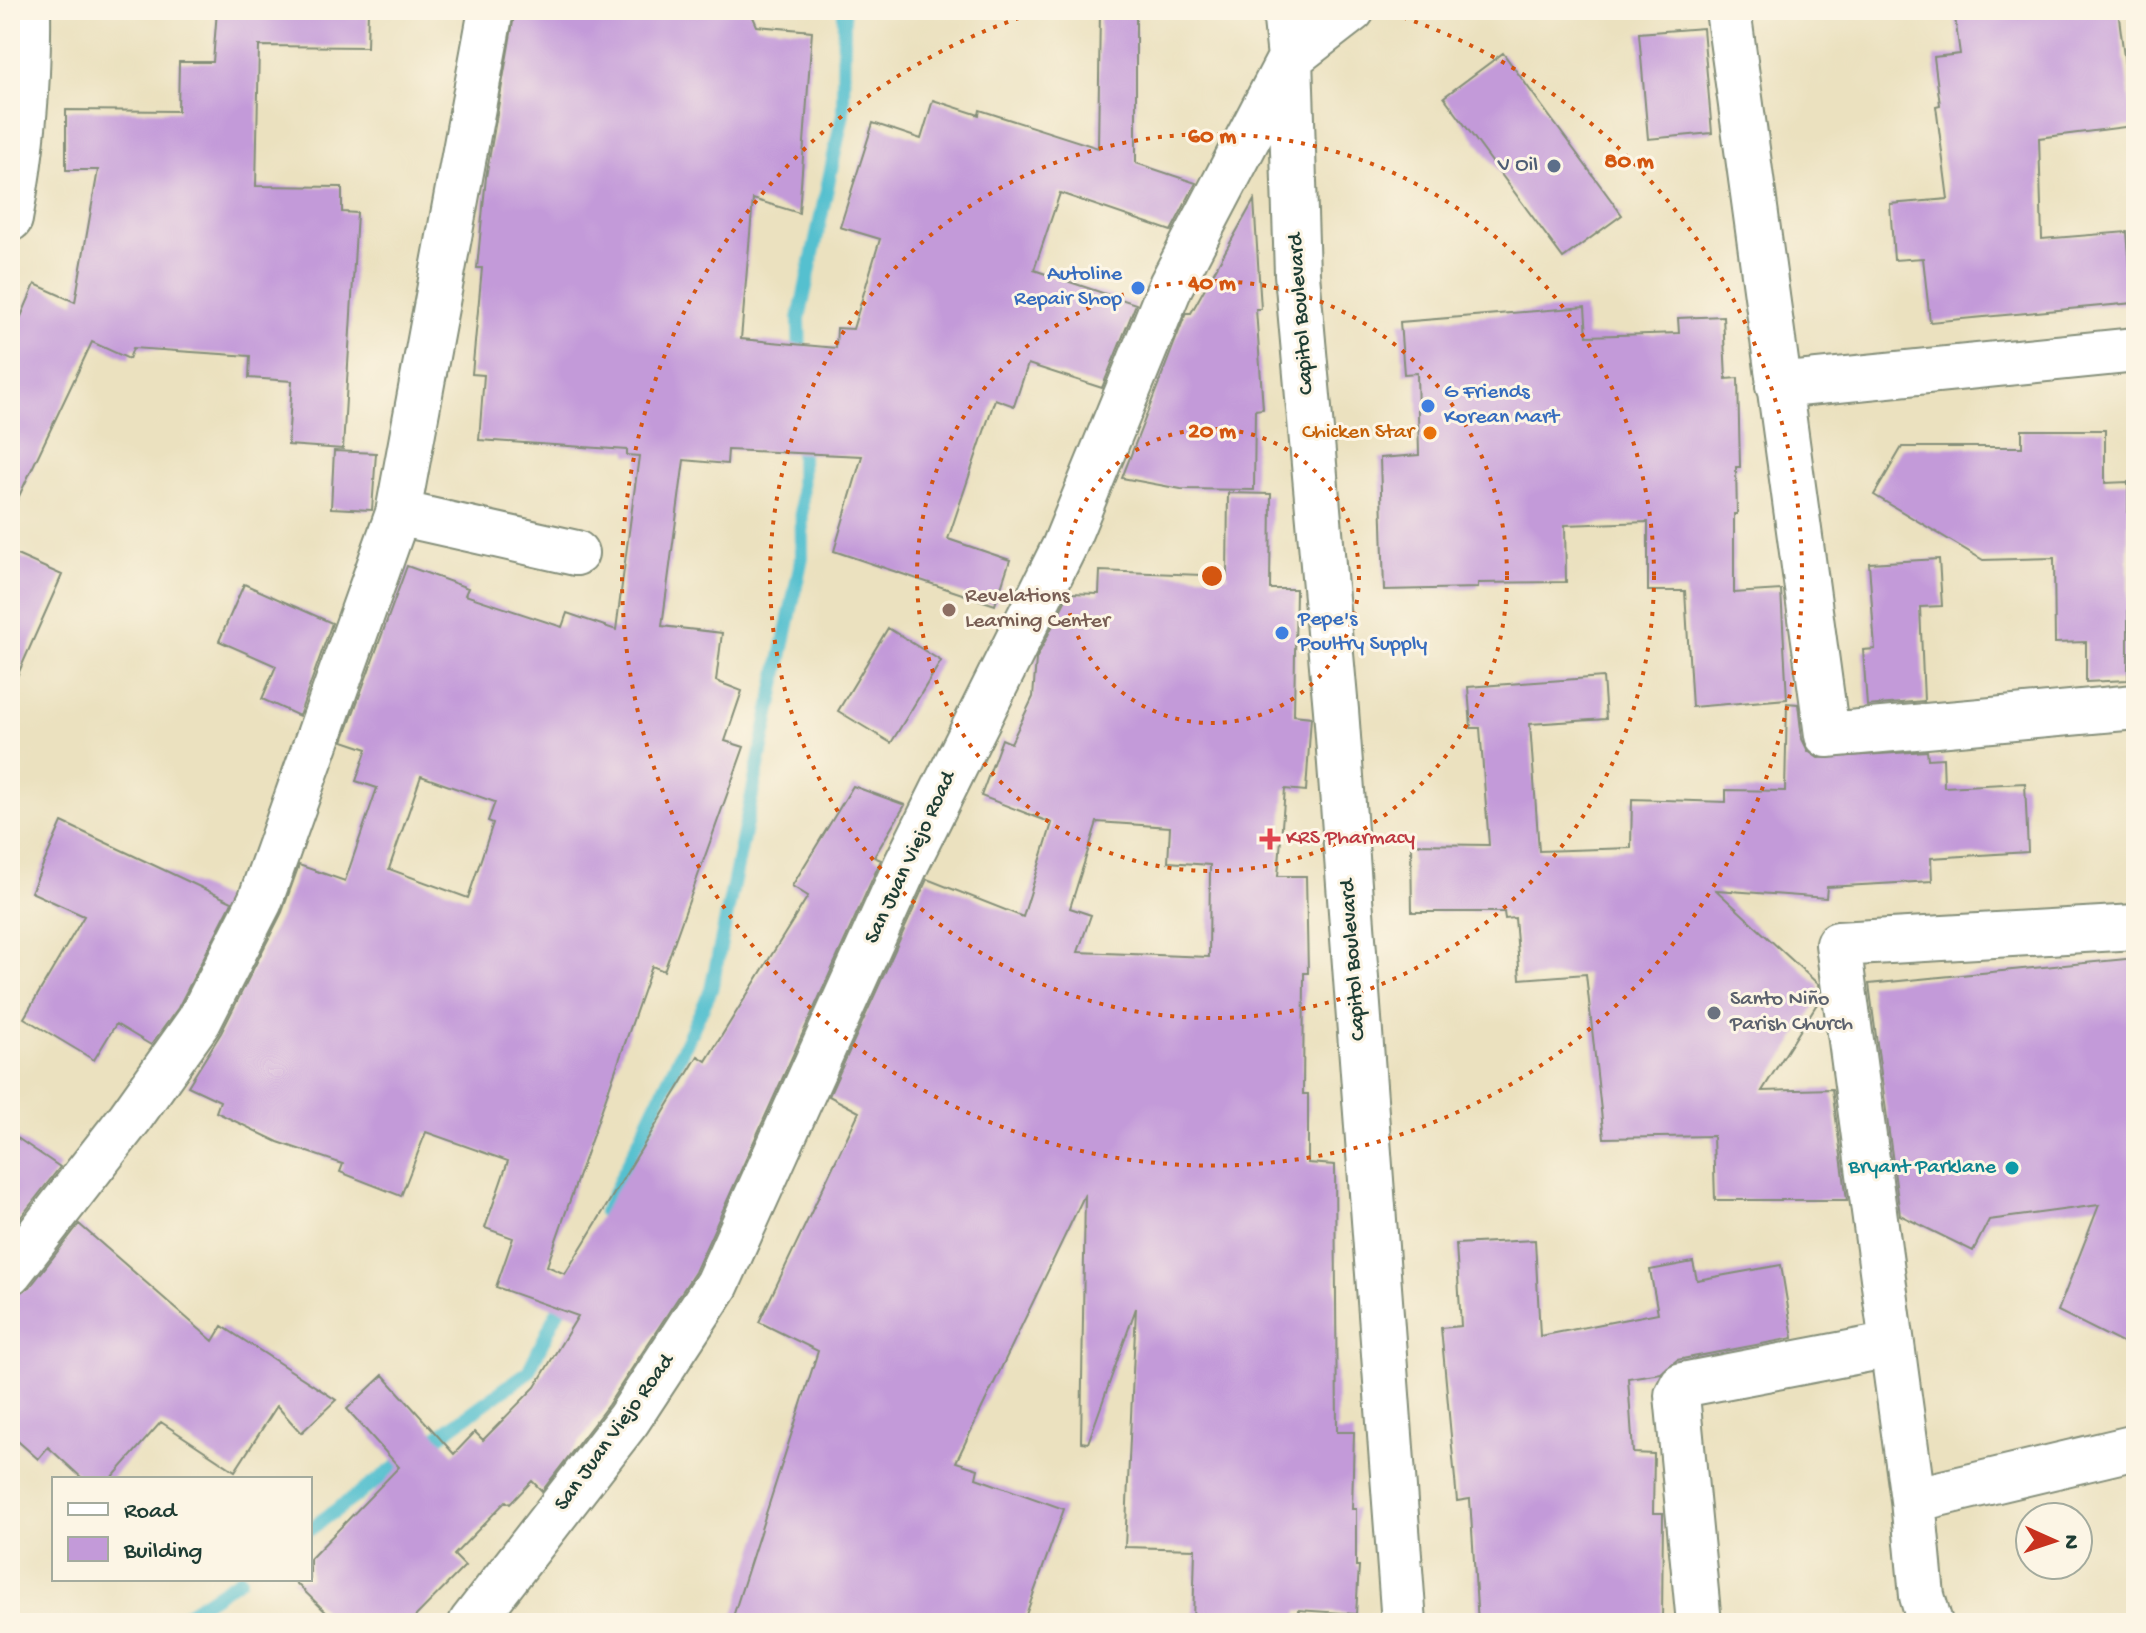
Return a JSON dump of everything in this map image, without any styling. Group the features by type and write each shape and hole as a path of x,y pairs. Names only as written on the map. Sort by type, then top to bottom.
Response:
{"street":[{"path":"10,219 19,170 29,52 28,10"},
{"path":"10,1272 130,1118 206,1008 260,901 398,513 491,10"},
{"name":"Capitol Boulevard","path":"1285,10 1290,58 1297,274 1336,710 1404,1623"},
{"path":"1290,58 1352,10"},
{"path":"1728,10 1827,735 2136,707"},
{"name":"San Juan Viejo Road","path":"471,1623 628,1420 717,1284 906,865 1064,547 1171,285 1290,58"},
{"path":"1778,386 2136,350"},
{"path":"398,513 576,553"},
{"path":"1930,1623 1922,1596 1913,1500 1838,944 2136,927"},
{"path":"1699,1623 1677,1395 1682,1385 1891,1345"},
{"path":"1913,1500 2136,1447"}],"building":[{"path":"217,10 368,10 367,47 259,46 256,186 342,187 342,212 357,213 343,449 288,445 292,381 249,378 250,356 133,348 129,359 92,342 10,515 10,342 35,284 75,302 98,170 66,170 66,110 178,111 179,62 213,62"},
{"path":"515,10 750,10 757,26 812,31 799,213 753,199 741,339 836,348 837,328 853,329 880,239 840,227 873,123 921,139 933,100 979,115 980,110 1098,148 1100,10 1136,10 1136,163 1196,183 1171,231 1060,193 1034,270 1136,304 1102,388 1028,364 1014,406 995,399 948,539 1010,560 995,605 834,551 862,456 728,450 727,464 684,460 662,626 722,633 716,681 742,691 725,741 744,747 664,971 652,966 547,1266 565,1274 698,1056 706,1061 808,896 792,886 853,786 905,805 874,857 881,860 695,1272 608,1405 542,1491 532,1481 510,1504 506,1501 454,1555 465,1566 409,1623 337,1623 294,1581 312,1581 312,1557 399,1467 347,1409 383,1375 454,1454 475,1432 483,1440 535,1387 578,1316 496,1287 513,1238 485,1228 508,1161 426,1132 401,1196 340,1172 343,1164 278,1142 216,1112 220,1101 188,1086 221,1033 282,912 299,865 345,881 377,788 356,781 367,749 343,741 407,566 468,588 465,595 562,627 567,613 616,630 639,456 627,455 627,450 479,440 484,375 472,374 482,268 477,268 486,177","holes":["421,776 495,802 488,821 493,823 468,898 389,869"]},
{"path":"1954,10 2118,10 2133,126 2039,138 2042,239 2127,232 2133,303 1930,322 1923,258 1894,260 1890,204 1948,199 1936,106 1940,105 1934,57 1960,54"},
{"path":"1703,28 1712,133 1648,139 1639,33"},
{"path":"1503,53 1622,215 1563,258 1444,97"},
{"path":"1254,200 1261,309 1256,309 1263,409 1255,410 1254,490 1181,489 1122,478 1186,313 1191,313"},
{"path":"1585,307 1587,336 1679,333 1678,318 1723,316 1726,379 1738,378 1740,467 1736,467 1734,593 1781,590 1787,699 1692,707 1685,591 1648,591 1648,522 1565,525 1566,582 1478,583 1478,588 1384,590 1380,458 1419,455 1417,373 1404,374 1400,322"},
{"path":"2022,430 2105,430 2105,483 2128,482 2128,680 2086,682 2086,642 2055,643 2054,558 1983,560 1874,495 1902,447 2022,447"},
{"path":"334,451 376,453 372,510 331,508"},
{"path":"1228,493 1271,494 1270,589 1296,589 1294,715 1311,717 1306,791 1285,789 1278,876 1306,876 1308,973 1304,973 1303,1094 1308,1094 1308,1163 1335,1165 1337,1432 1354,1432 1352,1509 1356,1509 1356,1566 1359,1566 1356,1614 1298,1610 1298,1623 1193,1623 1195,1549 1125,1547 1136,1308 1088,1443 1081,1442 1085,1194 956,1462 978,1469 976,1478 1064,1509 1023,1623 731,1623 818,1351 759,1322 859,1112 829,1096 927,879 1023,917 1052,823 981,796 1002,739 1011,743 1033,697 1036,659 1069,593 1099,594 1100,571 1227,576","holes":["1097,822 1170,827 1168,862 1210,865 1209,957 1078,952 1091,915 1070,908"]},
{"path":"10,552 62,575 10,692"},
{"path":"1939,559 1942,606 1920,607 1924,701 1867,706 1863,650 1875,649 1869,563"},
{"path":"244,584 332,623 299,716 262,699 276,666 219,641"},
{"path":"888,628 941,661 891,743 838,711"},
{"path":"1603,677 1606,719 1530,724 1539,851 1631,848 1632,799 1726,802 1726,790 1785,791 1787,703 1798,704 1802,739 1808,751 1818,758 1927,751 1928,759 1943,758 1944,787 2025,783 2028,852 1931,858 1932,881 1827,887 1826,898 1716,890 1818,984 1820,999 1762,1091 1832,1089 1847,1200 1715,1200 1713,1136 1604,1138 1586,974 1520,979 1515,918 1505,919 1504,912 1412,912 1411,844 1489,845 1480,728 1471,728 1468,687"},
{"path":"62,822 232,902 178,1008 151,1045 116,1024 94,1060 24,1018 84,916 31,892"},
{"name":"Bryant Parklane","path":"2136,958 2136,1350 2058,1311 2099,1205 1989,1220 1973,1251 1900,1215 1869,984"},
{"path":"10,1133 60,1167 10,1231"},
{"path":"79,1224 213,1341 222,1326 336,1400 301,1433 277,1406 235,1471 161,1422 113,1477 81,1477 48,1447 38,1459 10,1434 10,1296 30,1287"},
{"path":"1535,1240 1540,1336 1658,1313 1650,1270 1693,1262 1697,1280 1781,1265 1793,1338 1677,1360 1661,1373 1628,1378 1633,1453 1654,1454 1653,1513 1663,1513 1662,1623 1478,1623 1470,1499 1457,1501 1441,1328 1461,1326 1456,1244"}],"waterway":[{"path":"800,361 799,319 843,114 844,10"},
{"path":"605,1212 711,990 802,557 801,434"},
{"path":"312,1528 528,1372 567,1292"},
{"path":"173,1623 237,1581"}],"place":[{"name":"V Oil","path":"1554,166"},
{"name":"Autoline Repair Shop","path":"1138,288"},
{"name":"G Friends Korean Mart","path":"1428,406"},
{"name":"Chicken Star","path":"1430,433"},
{"name":"Revelations Learning Center","path":"949,610"},
{"name":"Pepe's Poultry Supply","path":"1282,633"},
{"name":"KRS Pharmacy","path":"1270,839"},
{"name":"Santo Niño Parish Church","path":"1714,1013"},
{"name":"Bryant Parklane","path":"2012,1168"}]}
